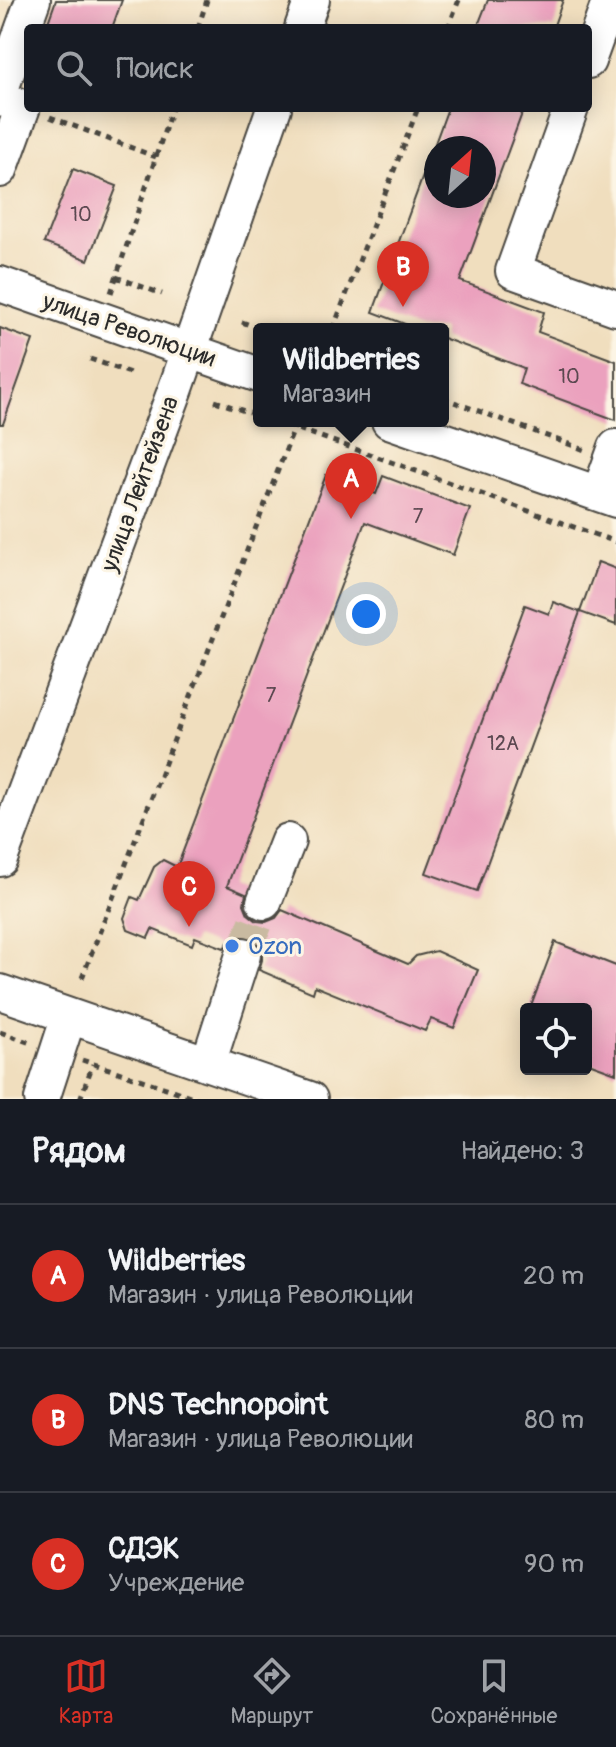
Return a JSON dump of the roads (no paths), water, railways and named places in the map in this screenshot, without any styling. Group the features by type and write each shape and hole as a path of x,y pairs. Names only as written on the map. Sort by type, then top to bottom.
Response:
{"street":[{"path":"27,24 33,0"},
{"path":"303,24 312,0"},
{"path":"592,50 610,0"},
{"path":"0,170 8,99 24,36"},
{"name":"улица Лейтейзена","path":"0,859 170,403 273,112"},
{"path":"570,112 513,271 616,308"},
{"name":"улица Революции","path":"0,284 253,373"},
{"path":"406,427 608,497 614,454"},
{"path":"264,902 288,841"},
{"path":"208,1064 243,955"},
{"path":"0,992 310,1099"},
{"path":"42,1099 69,1016"}],"tunnel":[{"path":"243,955 264,902"}],"place":[{"name":"DNS Technopoint","path":"403,307"},
{"name":"Wildberries","path":"351,519"},
{"name":"СДЭК","path":"189,927"},
{"name":"Ozon","path":"232,946"}]}
